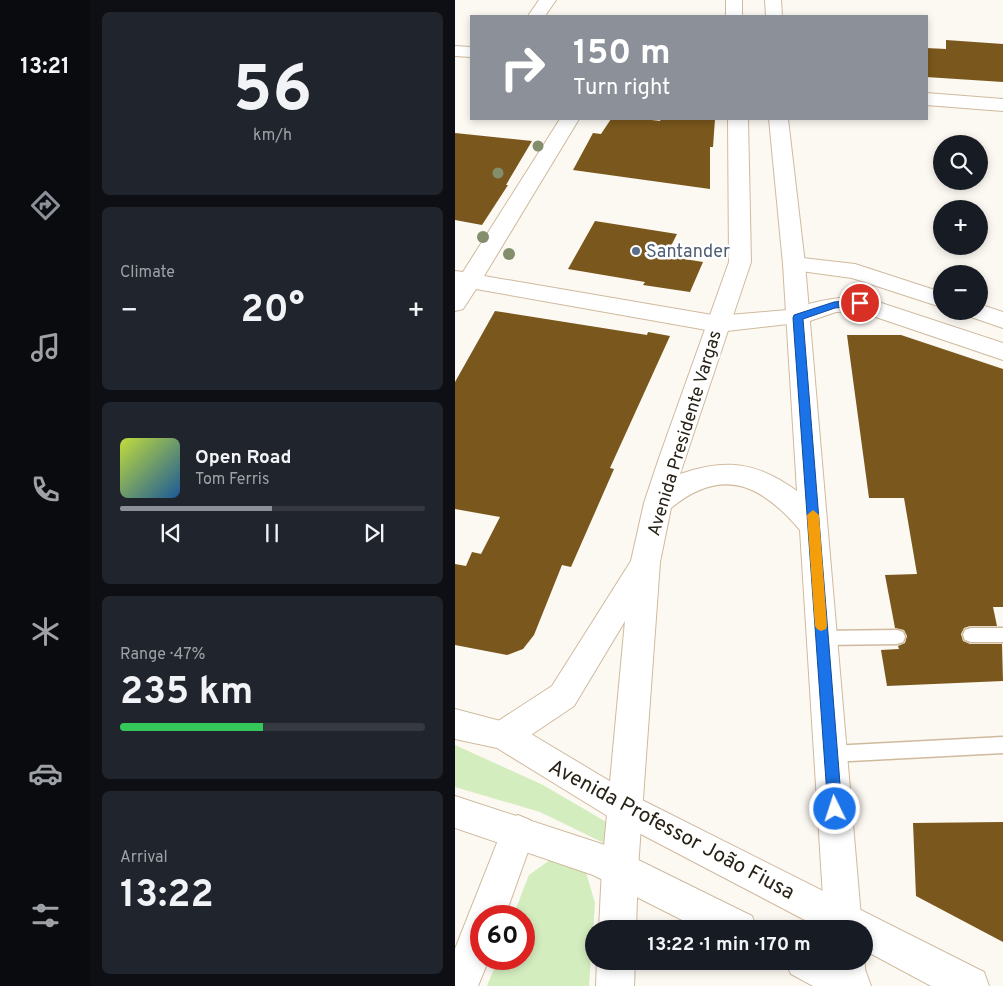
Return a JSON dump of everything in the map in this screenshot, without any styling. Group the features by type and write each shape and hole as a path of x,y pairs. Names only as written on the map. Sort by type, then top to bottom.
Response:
{"main road":[{"path":"537,15 548,0"},
{"path":"734,0 734,15"},
{"path":"773,0 774,15"},
{"path":"455,51 470,52"},
{"path":"928,99 1003,104"},
{"path":"455,304 462,280 568,120"},
{"name":"Avenida Presidente Vargas","path":"617,920 619,868 626,809 645,562 658,504 740,262 738,120"},
{"path":"779,120 794,264 805,440 814,528 831,754 852,920"},
{"path":"794,264 855,271 933,297"},
{"path":"462,280 718,324 797,318 834,305 860,303 1003,352"},
{"path":"988,315 1003,320"},
{"path":"658,504 689,481 702,476 732,474 751,478 779,492 797,508 814,528"},
{"path":"504,735 563,696 645,562"},
{"name":"Avenida Professor João Fiusa","path":"455,724 504,735 626,809 840,920"},
{"path":"455,812 601,860 721,920"},
{"path":"491,905 518,832"},
{"name":"Avenida Professor João Fiusa","path":"873,937 971,986"},
{"path":"459,986 470,958"},
{"path":"615,986 616,970"},
{"path":"826,970 849,979"}],"lane":[{"path":"971,635 1003,634"},
{"path":"822,638 897,637"},
{"path":"831,754 1003,745"}],"green space":[{"path":"455,745 543,785 608,823 606,844 540,812 455,787"},
{"path":"561,852 585,869 595,903 594,920 585,920 585,970 590,970 589,986 487,986 494,970 535,970 535,905 517,905 529,875"}],"building":[{"path":"946,40 1003,44 1003,82 928,77 928,48 946,49"},
{"path":"610,120 715,120 713,147 710,147 710,189 573,170 593,133 601,134"},
{"path":"455,133 532,141 506,185 508,185 482,225 455,220"},
{"path":"595,221 677,234 666,256 703,262 690,292 643,285 645,282 568,269"},
{"path":"495,311 647,335 648,332 670,336 610,468 614,469 571,567 562,565 534,635 523,649 507,655 455,645 455,564 466,566 472,552 481,554 500,517 455,509 455,382"},
{"path":"847,335 901,335 1003,369 1003,607 993,607 997,626 970,626 964,628 961,634 963,641 970,644 1002,644 1003,681 887,686 881,650 899,649 898,646 905,643 907,636 904,630 895,628 885,575 917,574 904,498 869,498"},
{"path":"1003,822 1003,942 916,896 913,823"}],"slow traffic":[{"path":"813,515 821,626"}],"place":[{"name":"Santander","path":"636,251"}],"route":[{"path":"835,809 797,318 834,305 860,303"}]}
